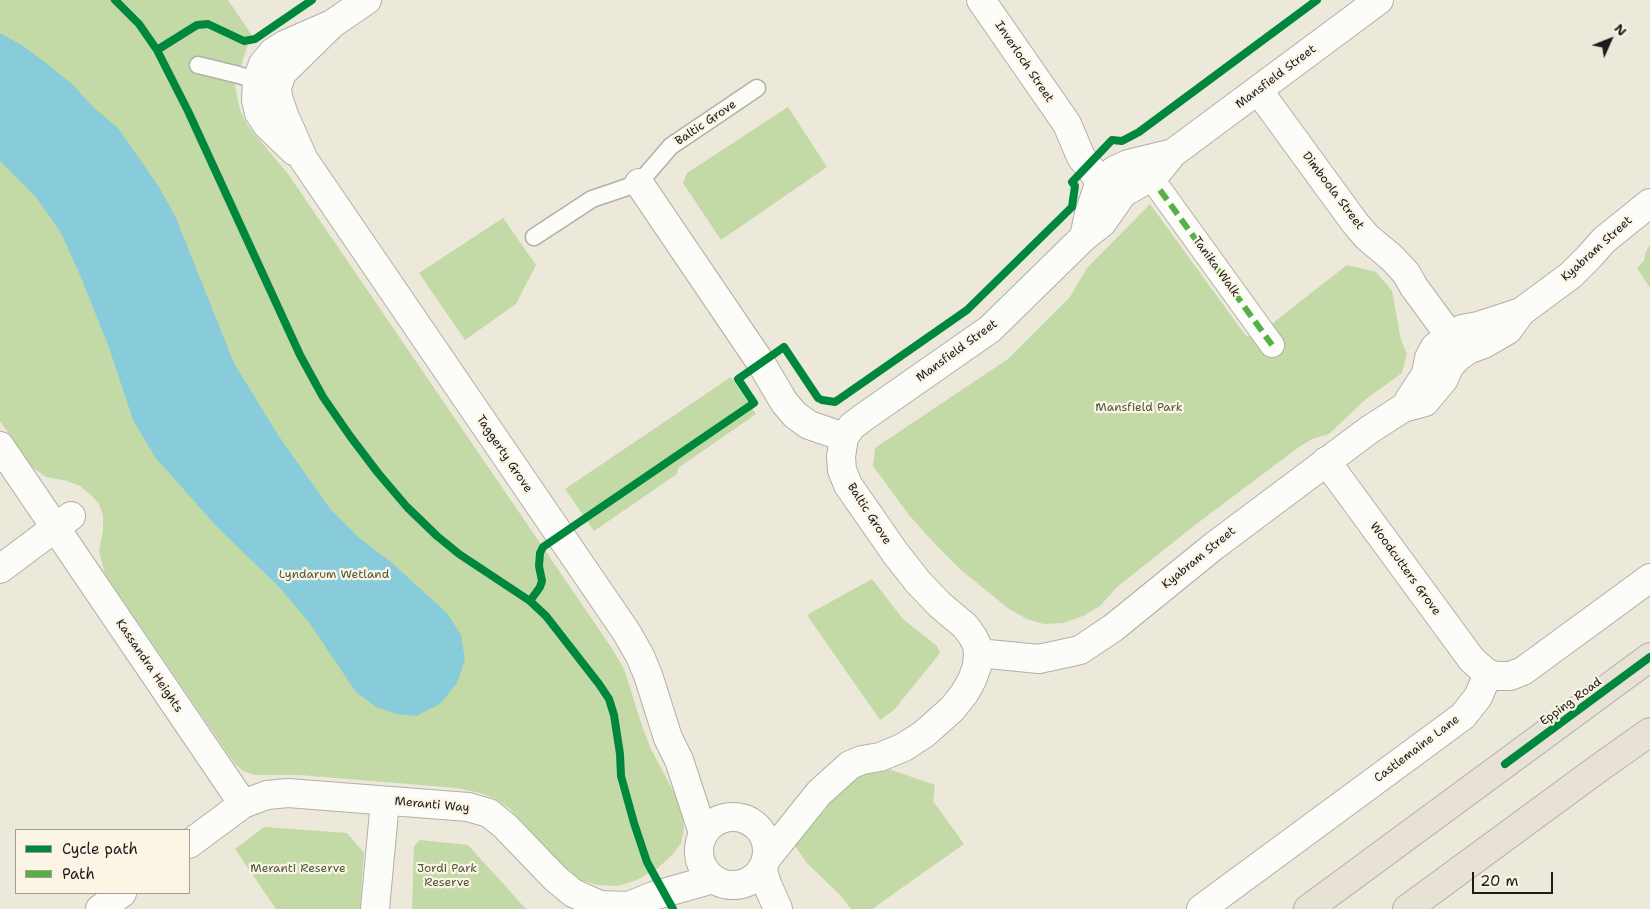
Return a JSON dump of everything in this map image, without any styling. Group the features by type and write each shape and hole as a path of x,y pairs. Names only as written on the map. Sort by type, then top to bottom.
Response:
{"main road":[{"name":"Epping Road","path":"1308,909 1650,657"},
{"path":"1408,909 1650,732"}],"street":[{"name":"Taggerty Grove","path":"367,0 332,24 286,44 273,52 263,64 267,84 256,100 259,113 267,125 304,160 627,633 648,675 668,738 679,760 701,839"},
{"name":"Inverloch Street","path":"982,0 1067,124 1095,148 1112,182"},
{"name":"Mansfield Street","path":"844,437 852,426 864,417 990,329 1084,237 1102,223 1112,182 1128,164 1173,153 1378,0"},
{"name":"Dimboola Street","path":"1258,90 1355,223 1406,274 1447,347"},
{"path":"639,183 761,363 784,402 795,415 809,425 844,437"},
{"name":"Tanika Walk","path":"1160,190 1272,345"},
{"name":"Kyabram Street","path":"978,653 1039,658 1080,650 1113,628 1214,546 1369,430 1403,408 1426,374 1429,358 1447,347 1462,329 1478,326 1521,312 1571,275 1604,240 1650,203"},
{"name":"Baltic Grove","path":"844,437 841,457 842,470 848,484 896,554 918,582 940,605 965,626 973,636 978,645 978,653"},
{"name":"Kassandra Heights","path":"0,446 63,522 243,804"},
{"name":"Woodcutters Grove","path":"1326,462 1472,660 1488,674"},
{"path":"0,569 63,522"},
{"path":"1488,674 1510,676 1523,671 1650,578"},
{"path":"762,909 706,872 701,864 699,855 701,839 709,826 725,818 768,818 797,809 819,793 850,765 862,760 880,757 904,747 924,734 952,709 968,687 977,666 978,653"},
{"name":"Castlemaine Lane","path":"1200,909 1463,716 1478,697 1488,674"},
{"name":"Taggerty Grove","path":"679,760 720,807 739,818"},
{"name":"Meranti Way","path":"190,843 243,804 267,794 288,793 468,807 489,814 506,827 561,884 574,894 600,905 630,906 653,896 720,882"},
{"path":"720,882 736,885 747,882 755,876 819,793"},
{"path":"375,909 385,801"},
{"path":"739,818 760,830 765,840 767,849 764,864 767,884 778,909"},
{"name":"Meranti Way","path":"653,896 694,853 701,839"},
{"path":"100,909 121,894"}],"lane":[{"path":"198,65 267,84"},
{"name":"Baltic Grove","path":"639,183 671,146 756,88"},
{"path":"534,237 592,199 639,183"}],"green space":[{"name":"Lyndarum Wetland","path":"0,0 228,0 251,34 235,86 240,110 248,126 288,174 611,647 624,669 651,749 682,808 684,829 681,843 673,854 658,868 637,880 618,886 598,885 580,880 567,870 510,809 494,798 480,793 457,788 299,775 255,775 243,771 235,764 105,574 99,551 103,530 103,515 99,504 80,486 67,481 46,477 31,466 0,421"},
{"path":"788,107 827,167 721,240 683,183 687,173"},
{"name":"Mansfield Park","path":"1150,204 1246,336 1255,337 1347,265 1376,272 1392,291 1401,340 1407,354 1402,373 1366,399 1329,434 1312,439 1299,447 1199,522 1117,587 1100,606 1083,616 1063,623 1044,624 1027,619 1009,609 961,570 934,543 909,515 873,466 875,448 1008,359 1070,297 1087,268"},
{"path":"503,218 536,265 516,304 465,340 419,273"},
{"path":"1650,245 1650,288 1637,268 1644,261 1646,251"},
{"path":"731,377 756,414 678,468 677,474 594,531 565,489"},
{"path":"872,579 903,619 937,646 940,653 894,710 880,720 807,615"},
{"path":"883,767 935,785 933,801 964,844 872,909 851,909 841,896 806,862 791,840 825,811 830,801 854,775"},
{"name":"Meranti Reserve","path":"264,827 347,833 364,853 360,909 276,909 235,849"},
{"name":"Jordi Park Reserve","path":"420,840 468,845 526,909 412,909 414,846"}],"water":[{"path":"0,33 23,46 46,63 72,84 94,108 118,128 159,187 176,218 234,363 278,435 331,510 358,537 392,563 447,613 461,635 465,660 457,683 440,704 416,716 397,714 376,707 356,692 308,621 279,587 216,526 155,457 133,420 108,345 61,233 36,197 0,161"}],"marked path":[{"path":"1160,190 1272,345"}],"cycle path":[{"path":"115,0 139,24 157,50 188,111 300,355 323,397 350,436 407,507 437,536 459,554 530,601 546,616 609,699 614,715 620,754 621,776 634,823 647,862 673,909"},
{"path":"157,50 197,25 208,24 244,41 255,39 312,0"},
{"path":"530,601 542,581 539,566 540,553 543,547 754,403 738,379 784,347 818,398 835,402 967,310 1072,207 1075,186 1072,182 1112,140 1122,141 1139,132 1317,0"},
{"path":"1505,764 1650,657"}]}
